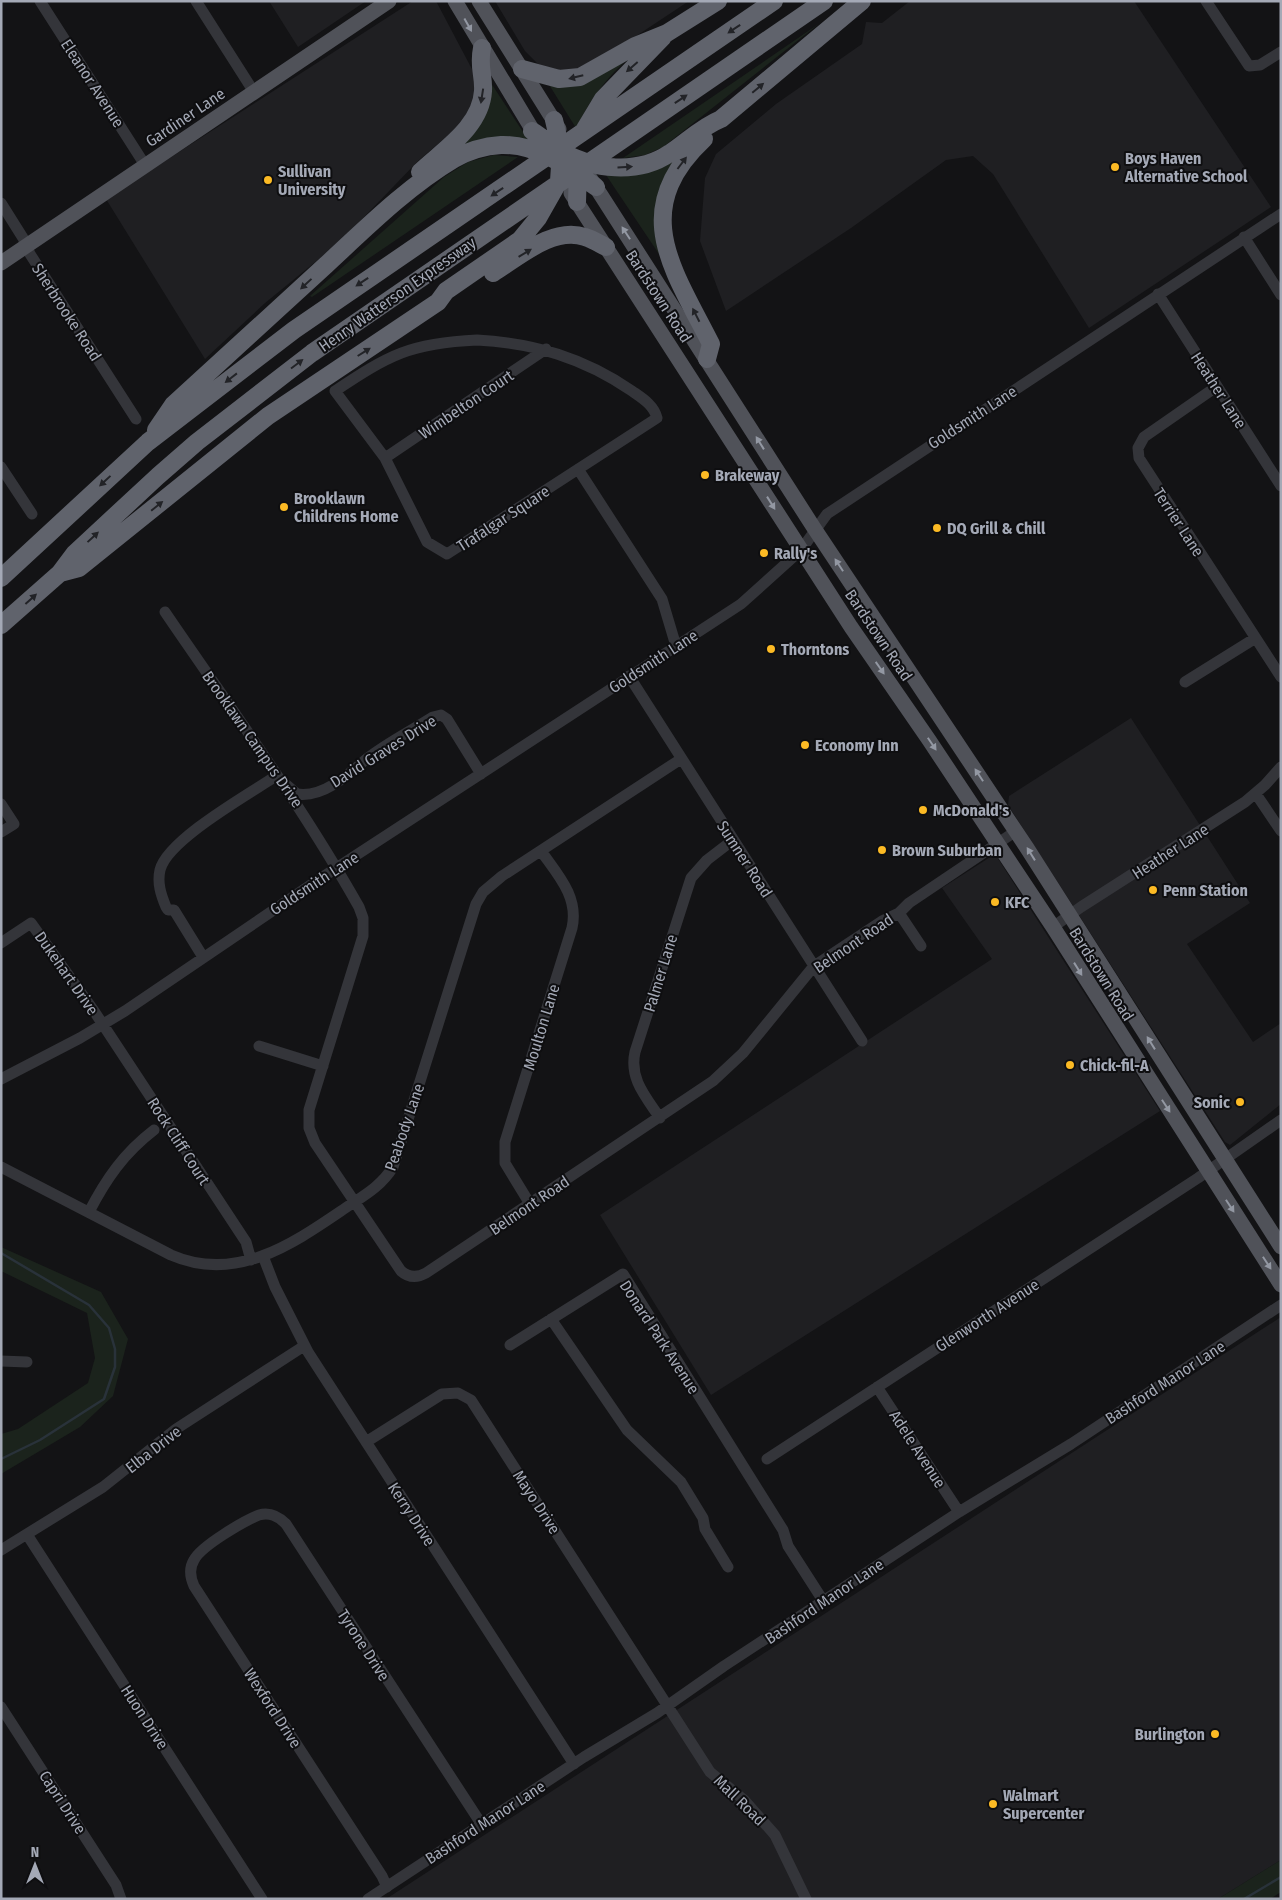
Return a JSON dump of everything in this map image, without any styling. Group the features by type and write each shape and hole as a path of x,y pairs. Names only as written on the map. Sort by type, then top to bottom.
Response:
{"highway":[{"path":"522,69 548,77 571,79 590,72 635,46 667,33 718,1"},
{"name":"Henry Watterson Expressway","path":"1,625 60,572 75,553 197,442 350,326 553,166 605,118 774,1"},
{"name":"Henry Watterson Expressway","path":"1,578 148,442 294,330 553,166 612,146 824,1"},
{"path":"148,442 173,405 380,215 436,172 470,151 501,145 522,147 553,166 626,168 651,162 668,154 707,124 721,120 862,1"},
{"path":"577,202 578,166 586,125 603,99 667,33"},
{"path":"380,215 383,206 466,129 476,117 484,90 479,65 482,48"},
{"path":"60,572 79,568 268,416 438,302 446,291 520,240 553,194 554,120"},
{"path":"707,359 711,344 668,257 662,218 669,186 678,166 719,126 721,120"},
{"path":"532,131 553,166"},
{"path":"578,166 596,187"},
{"path":"438,302 452,300 528,250 557,236 579,235 606,247"}],"main road":[{"name":"Gardiner Lane","path":"1,263 389,1"},
{"path":"455,1 532,131"},
{"path":"479,1 554,120 578,166"},
{"name":"Bardstown Road","path":"553,166 801,550 918,723 1052,927 1281,1285"},
{"name":"Bardstown Road","path":"596,187 814,528 1016,831 1223,1158 1281,1246"},
{"path":"918,723 939,715"}],"street":[{"name":"Eleanor Avenue","path":"40,1 145,165"},
{"path":"196,1 254,92"},
{"path":"1206,1 1249,66 1260,65 1281,52"},
{"name":"Sherbrooke Road","path":"1,203 26,246 136,418"},
{"name":"Goldsmith Lane","path":"1,1079 102,1024 741,604 801,550 814,528 827,514 1281,214"},
{"path":"1244,238 1281,295"},
{"name":"Heather Lane","path":"1158,294 1281,486"},
{"name":"Trafalgar Square","path":"477,340 505,342 546,350 598,370 618,381 655,410 657,418 446,554 427,542 385,458 335,391 372,366 412,347 435,343 477,340"},
{"name":"Wimbelton Court","path":"385,458 546,350"},
{"name":"Terrier Lane","path":"1216,387 1144,437 1138,453 1144,467 1281,677"},
{"path":"1,467 32,514"},
{"path":"578,469 662,598 676,646"},
{"name":"Brooklawn Campus Drive","path":"165,612 276,776 303,812 336,869"},
{"path":"1186,682 1254,638"},
{"name":"Sumner Road","path":"629,676 862,1041"},
{"name":"David Graves Drive","path":"276,776 297,794 310,793 348,776 364,761 433,717 441,715 447,720 481,774"},
{"name":"Peabody Lane","path":"1,1167 179,1258 202,1264 251,1260 297,1241 382,1182 393,1167 480,898 491,884 681,759"},
{"name":"Heather Lane","path":"1052,927 1256,794 1281,767"},
{"path":"203,958 174,910 168,910 166,907 160,886 160,869 170,852 190,834 276,776"},
{"path":"1256,794 1281,831"},
{"path":"1,804 14,824 1,832"},
{"name":"Belmont Road","path":"336,869 359,907 364,928 309,1110 309,1128 315,1143 400,1271 412,1277 426,1273 660,1118 726,1071 814,966 882,921 899,913 909,903 1016,831"},
{"name":"Palmer Lane","path":"660,1118 635,1077 633,1068 636,1052 691,878 707,860 733,840"},
{"name":"Moulton Lane","path":"530,1204 505,1163 505,1142 572,928 574,913 569,892 541,851"},
{"path":"899,913 921,946"},
{"name":"Dukehart Drive","path":"1,943 30,922 102,1024"},
{"name":"Rock Cliff Court","path":"102,1024 246,1242 251,1260"},
{"path":"258,1046 323,1066"},
{"name":"Glenworth Avenue","path":"767,1458 1208,1171 1223,1158 1281,1120"},
{"path":"89,1212 108,1176 120,1160 154,1130"},
{"name":"Kerry Drive","path":"263,1256 275,1287 304,1346 574,1764"},
{"name":"Donard Park Avenue","path":"551,1319 622,1274 783,1530 788,1546 824,1602"},
{"name":"Bashford Manor Lane","path":"368,1899 574,1764 668,1705 724,1666 959,1512 1072,1444 1281,1306"},
{"path":"510,1345 551,1319 626,1430 681,1482 703,1518 705,1529 728,1567"},
{"name":"Elba Drive","path":"1,1550 28,1536 103,1487 176,1429 304,1346"},
{"path":"1,1361 26,1362"},
{"name":"Adele Avenue","path":"877,1387 959,1512"},
{"name":"Mayo Drive","path":"366,1442 442,1394 458,1393 470,1400 668,1705"},
{"name":"Tyrone Drive","path":"224,1536 253,1517 265,1514 276,1516 286,1524 482,1825"},
{"name":"Huon Drive","path":"28,1536 262,1899"},
{"name":"Wexford Drive","path":"224,1536 204,1549 194,1559 190,1571 192,1581 382,1876 386,1887"},
{"name":"Mall Road","path":"668,1705 710,1772 744,1800 775,1835 806,1899"},
{"name":"Capri Drive","path":"1,1707 116,1885 121,1899"}],"shaded area":[{"path":"269,1 366,1 298,47"},
{"name":"Sullivan University","path":"413,1 436,1 474,73 478,92 471,116 418,161 341,241 265,303 205,359 106,199"},
{"path":"495,1 689,1 603,58 587,66 569,71 554,70 538,64 525,51"},
{"name":"Boys Haven Alternative School","path":"910,1 1134,1 1271,207 1089,328 993,174 973,156 946,160 851,228 726,311 700,241 705,178 716,154 776,104 862,44 866,22 882,23"},
{"path":"820,23 663,147 645,155 623,158"},
{"path":"638,50 619,67 603,86 588,106 576,128 548,83"},
{"path":"487,77 529,141 461,148"},
{"path":"682,152 668,177 667,266 604,172"},
{"path":"494,155 518,157 312,297 310,296 444,177 468,162"},
{"path":"1131,718 1250,903 1187,944 1253,1042 1281,1023 1281,1104 1230,1145 1225,1142 1008,805 1009,796"},
{"path":"995,854 1160,1111 711,1395 600,1215 992,959 942,888"},
{"path":"1,1247 101,1292 128,1339 113,1396 80,1427 1,1474 1,1434 18,1429 88,1383 95,1358 87,1313 1,1271"},
{"path":"1281,1317 1281,1860 1218,1899 386,1899"},
{"path":"1281,1860 1281,1892 1270,1899 1218,1899"}],"waterway":[{"path":"1,1253 89,1305 109,1328 115,1349 115,1367 104,1399 40,1440 1,1459"},
{"path":"1244,1899 1281,1877"}],"place":[{"name":"Boys Haven Alternative School","path":"1115,167"},
{"name":"Sullivan University","path":"268,180"},
{"name":"Brakeway","path":"705,475"},
{"name":"Brooklawn Childrens Home","path":"284,507"},
{"name":"DQ Grill & Chill","path":"937,528"},
{"name":"Rally's","path":"764,553"},
{"name":"Thorntons","path":"771,649"},
{"name":"Economy Inn","path":"805,745"},
{"name":"McDonald's","path":"923,810"},
{"name":"Brown Suburban","path":"882,850"},
{"name":"Penn Station","path":"1153,890"},
{"name":"KFC","path":"995,902"},
{"name":"Chick-fil-A","path":"1070,1065"},
{"name":"Sonic","path":"1240,1102"},
{"name":"Burlington","path":"1215,1734"},
{"name":"Walmart Supercenter","path":"993,1804"}]}
